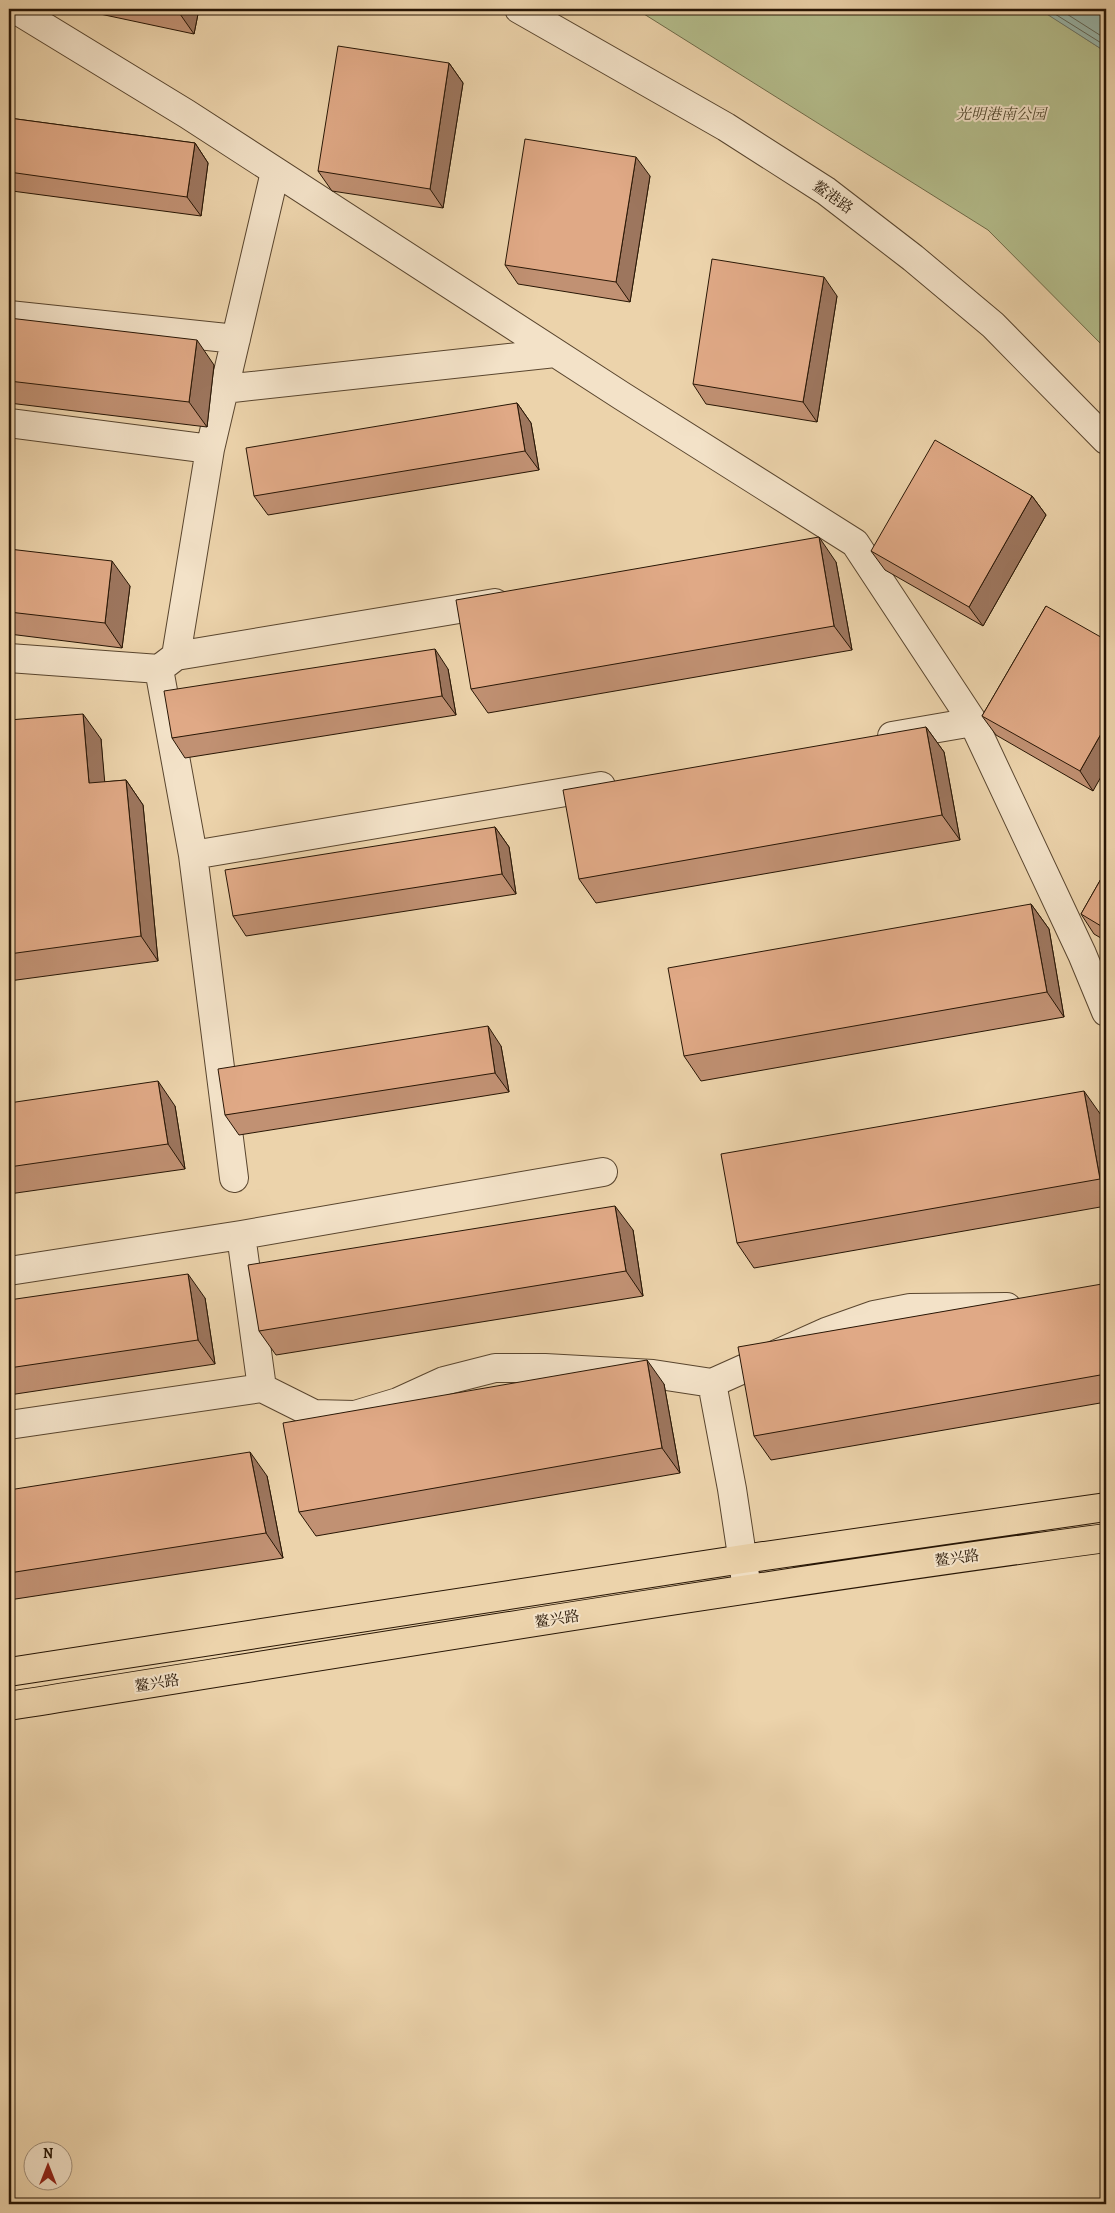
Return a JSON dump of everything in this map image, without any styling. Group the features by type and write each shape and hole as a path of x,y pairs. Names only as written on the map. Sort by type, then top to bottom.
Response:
{"main road":[{"name":"鳌兴路","path":"9,1672 744,1559 1106,1507"},
{"name":"鳌兴路","path":"9,1706 747,1589 1106,1538"}],"street":[{"path":"15,9 187,114 556,353 855,543 974,722 1082,954 1106,1012"},
{"name":"鳌港路","path":"519,9 726,128 842,203 913,258 993,325 1106,440"},
{"path":"234,1178 167,662 210,449 275,172"},
{"path":"9,315 236,339"},
{"path":"224,389 556,353"},
{"path":"9,423 210,449"},
{"path":"815,550 855,543"},
{"path":"9,658 167,662 520,598"},
{"path":"866,740 974,722"},
{"path":"193,855 622,782"},
{"path":"9,1271 241,1235 603,1172"},
{"path":"241,1235 262,1388"},
{"path":"9,1425 262,1388 314,1414 355,1415 398,1402 444,1381 495,1368 545,1368 653,1374 712,1382 818,1335 874,1315 910,1308 1028,1308"},
{"path":"712,1382 744,1559 747,1589"}],"green space":[{"name":"光明港南公园","path":"636,9 1040,9 1106,52 1106,349 988,230"}],"water":[{"path":"1040,9 1106,9 1106,52 1042,11"}],"building":[{"path":"154,9 182,9 180,14"},
{"path":"338,46 449,63 430,189 318,171"},
{"path":"9,118 195,143 187,197 9,172"},
{"path":"525,139 636,157 616,282 505,265"},
{"path":"712,259 824,277 803,402 693,384"},
{"path":"9,318 197,340 189,402 9,381"},
{"path":"517,403 525,451 254,496 246,448"},
{"path":"935,440 1032,496 969,607 871,551"},
{"path":"819,537 834,626 471,689 456,600"},
{"path":"9,549 112,561 105,623 9,612"},
{"path":"1046,606 1106,640 1106,725 1080,771 982,716"},
{"path":"435,649 442,696 172,738 164,691"},
{"path":"83,714 89,783 126,780 141,936 9,954 9,720"},
{"path":"926,727 942,815 579,879 563,790"},
{"path":"495,827 502,874 233,916 225,870"},
{"path":"1106,870 1106,929 1081,914"},
{"path":"1031,904 1047,992 684,1056 668,968"},
{"path":"488,1026 495,1073 225,1115 218,1069"},
{"path":"158,1081 168,1144 9,1167 9,1103"},
{"path":"1084,1091 1100,1179 737,1243 721,1154"},
{"path":"615,1206 626,1271 259,1331 248,1265"},
{"path":"188,1274 198,1340 9,1368 9,1300"},
{"path":"1102,1284 1106,1310 1106,1374 754,1436 738,1347"},
{"path":"647,1360 662,1448 299,1512 283,1423"},
{"path":"250,1452 266,1533 9,1573 9,1490"}]}
